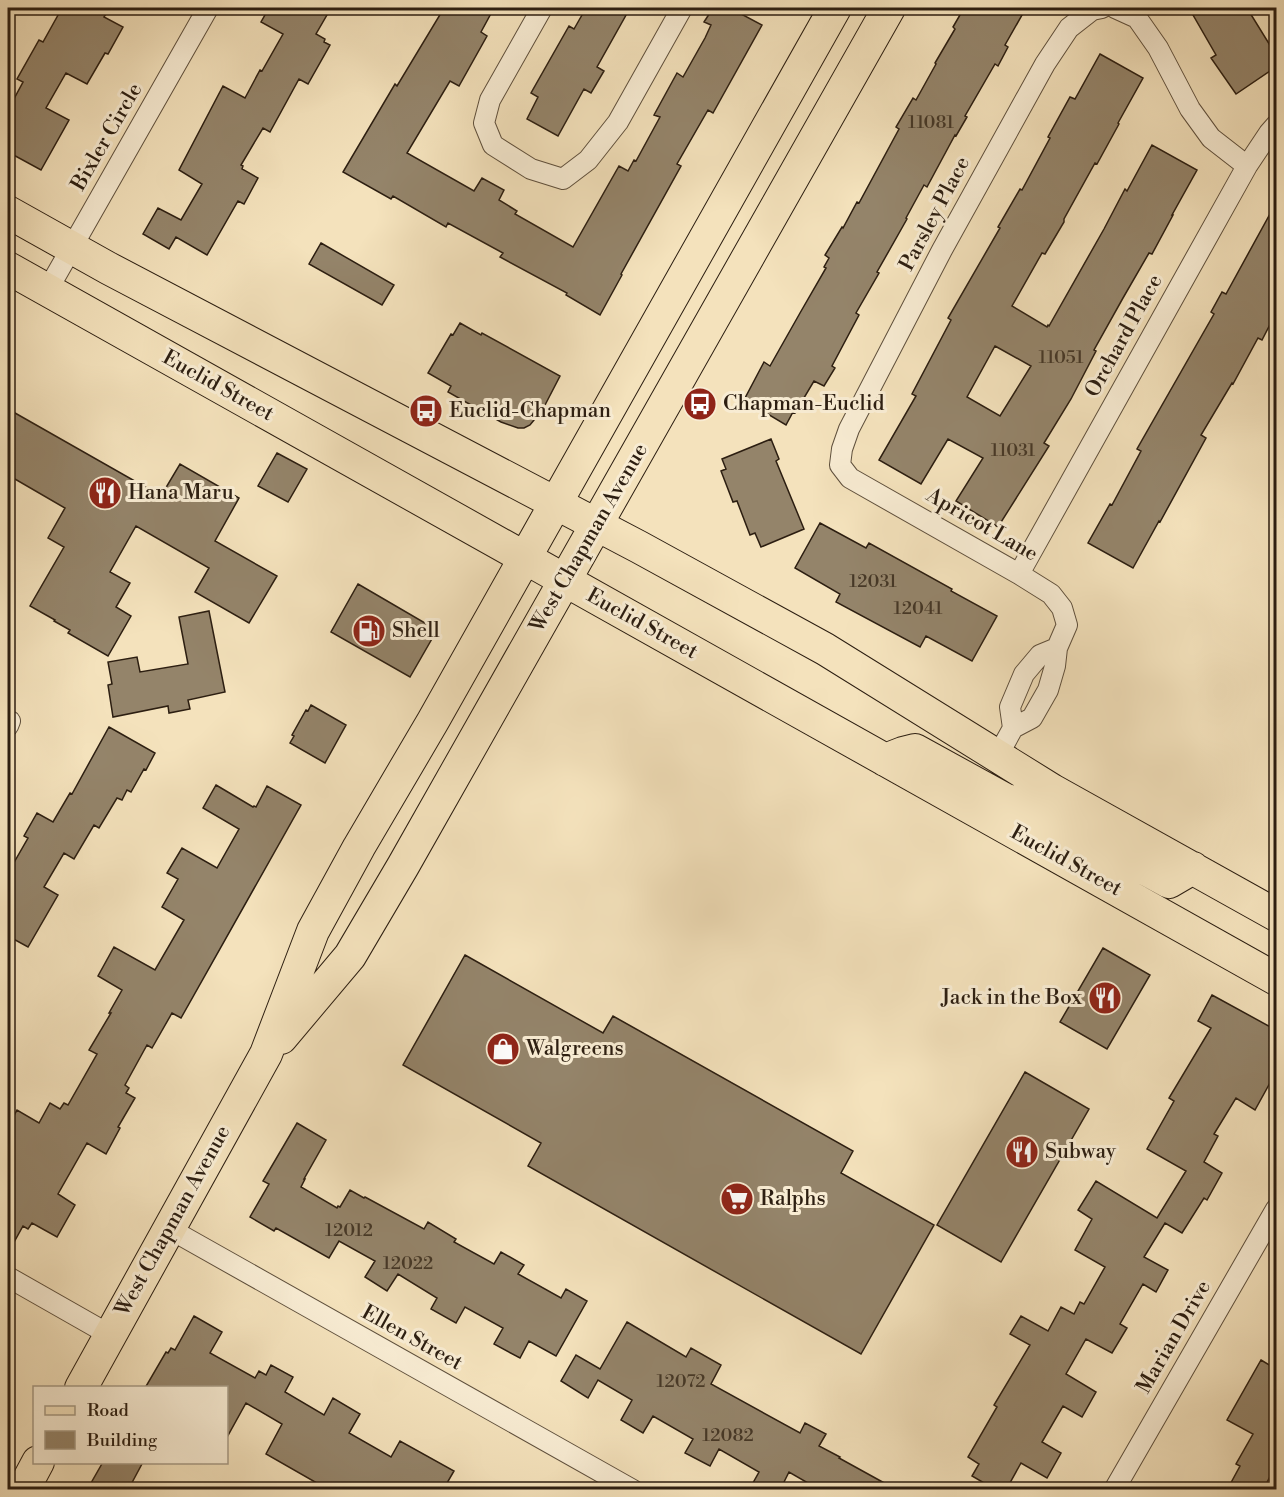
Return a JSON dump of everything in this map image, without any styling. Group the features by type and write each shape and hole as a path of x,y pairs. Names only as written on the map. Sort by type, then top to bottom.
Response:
{"main road":[{"name":"West Chapman Avenue","path":"266,1054 350,956 889,8"},
{"path":"831,9 874,34"},
{"name":"West Chapman Avenue","path":"82,1386 266,1054 313,931 359,846 433,721 632,370 831,9"},
{"path":"8,212 108,268 556,503 825,649 997,757 1276,915"},
{"name":"Euclid Street","path":"8,269 1276,979"},
{"path":"885,760 915,750 1006,800 1020,803 1034,802 1053,790"},
{"path":"1020,835 1036,824 1051,823 1074,830 1169,882 1193,868"},
{"path":"23,1490 37,1464"}],"street":[{"name":"Bixler Circle","path":"47,291 208,8"},
{"path":"542,8 490,100 484,123 493,144 531,169 563,179 588,160 618,122 682,8"},
{"name":"Parsley Place","path":"840,465 842,449 849,429 942,250 1045,64 1069,28 1092,10 1102,8"},
{"path":"1115,8 1137,18 1158,48 1190,110 1212,138 1247,166"},
{"name":"Orchard Place","path":"1019,574 1247,166 1276,125"},
{"name":"Apricot Lane","path":"840,465 850,478 1051,594 1062,608 1067,625 1057,648 1055,666 1048,690 1032,718 1013,728 997,757"},
{"name":"Apricot Lane","path":"1013,728 1010,707 1024,674 1040,655 1057,648"},
{"name":"Marian Drive","path":"1114,1490 1276,1209"},
{"name":"Ellen Street","path":"168,1228 633,1490"},
{"path":"8,1278 110,1335"}],"building":[{"path":"62,8 110,8 104,17 123,27 87,84 66,73 46,108 69,120 41,170 8,152 8,110 23,82 17,79 39,40 43,42"},
{"path":"269,8 331,8 316,34 330,45 308,84 299,79 270,132 263,128 241,165 242,169 258,178 244,204 238,201 207,255 176,237 169,249 143,234 158,208 181,220 202,184 179,170 223,86 245,98 283,34 261,22"},
{"path":"444,8 494,8 481,32 487,36 459,86 450,81 407,153 474,191 482,178 504,190 499,200 517,211 515,214 573,247 619,166 628,171 634,160 636,161 660,117 654,115 677,73 683,77 705,38 711,25 704,22 713,8 730,8 762,25 713,113 708,110 677,164 681,166 600,315 566,295 567,293 500,257 503,253 448,223 446,227 393,196 391,199 343,172 395,84 397,86"},
{"path":"586,8 630,8 597,67 604,71 591,93 584,89 558,136 527,119 538,97 531,93 569,26 574,29"},
{"path":"964,8 1026,8 1005,45 1008,47 998,66 995,64 927,187 924,185 877,272 879,273 856,313 859,315 832,366 835,368 824,386 814,381 786,425 744,400 764,362 770,366 826,268 824,267 829,258 825,255 857,202 859,203 899,129 896,127 913,98 916,100"},
{"path":"1189,8 1247,8 1276,55 1276,67 1236,94 1211,58 1216,55"},
{"path":"1100,54 1143,78 1064,222 1045,254 1042,253 1012,306 1047,327 1152,145 1197,170 1152,254 1149,253 1094,350 1096,351 1071,399 1044,443 1049,446 998,527 956,501 983,458 948,439 921,484 879,460 916,396 912,394 951,320 948,318 1000,228 998,227 1020,189 1022,190 1070,97 1075,99","holes":["995,346 1031,366 1000,416 967,397"]},
{"path":"1276,203 1276,313 1262,340 1258,338 1201,435 1206,438 1133,568 1088,543 1110,504 1112,505 1141,451 1137,449 1214,314 1211,312 1222,292 1226,294"},
{"path":"321,243 394,285 382,305 309,264"},
{"path":"460,323 560,376 544,407 539,409 530,425 518,428 501,422 448,392 451,386 428,373"},
{"path":"8,409 161,496 180,464 239,498 215,541 277,576 249,623 195,592 209,568 136,526 110,572 130,583 116,607 131,616 108,656 68,633 70,630 30,606 64,547 48,538 65,508 8,475"},
{"path":"771,439 779,459 776,461 804,529 761,547 755,533 750,535 737,501 733,502 721,471 726,469 722,459"},
{"path":"277,453 307,469 288,502 258,486"},
{"path":"820,523 866,548 869,543 997,616 972,661 926,636 920,647 836,602 840,594 795,568"},
{"path":"358,584 437,630 410,677 331,632"},
{"path":"209,611 225,692 188,700 190,709 169,713 168,706 113,717 108,685 112,684 108,662 137,657 140,672 188,664 179,617"},
{"path":"311,705 346,725 325,763 290,743 294,736 292,735"},
{"path":"109,727 155,753 131,792 127,790 122,800 117,798 99,828 94,825 74,859 64,853 44,887 58,895 28,947 8,936 8,873 28,838 24,836 37,813 53,822 70,793 72,794"},
{"path":"216,785 253,807 256,807 267,786 301,805 181,1018 172,1013 152,1048 147,1045 125,1085 129,1088 126,1093 135,1098 106,1154 87,1143 58,1194 75,1205 57,1237 32,1223 28,1229 23,1226 8,1253 8,1127 17,1110 39,1123 50,1103 60,1109 64,1103 68,1105 97,1054 89,1050 122,990 98,976 114,947 155,970 184,920 162,907 178,879 167,873 182,848 217,868 239,829 203,808"},
{"name":"Jack in the Box","path":"1103,948 1150,975 1107,1049 1060,1022"},
{"name":"Ralphs","path":"465,955 603,1033 613,1016 853,1151 841,1173 934,1225 861,1354 528,1166 541,1143 403,1065"},
{"path":"1212,995 1276,1030 1276,1072 1255,1110 1236,1098 1214,1134 1218,1136 1204,1162 1222,1173 1207,1200 1204,1198 1182,1233 1165,1223 1144,1257 1168,1270 1156,1292 1143,1284 1120,1324 1127,1328 1112,1353 1086,1339 1066,1374 1096,1392 1082,1417 1063,1406 1042,1442 1061,1453 1047,1478 1021,1463 1006,1490 996,1490 972,1476 979,1464 968,1457 997,1407 994,1405 1030,1345 1010,1334 1021,1316 1048,1331 1061,1307 1074,1314 1080,1302 1084,1304 1105,1267 1075,1250 1092,1219 1078,1210 1096,1181 1157,1218 1186,1171 1147,1149 1174,1101 1169,1098 1211,1028 1198,1021"},
{"path":"1025,1072 1089,1109 1001,1262 937,1225"},
{"path":"297,1123 326,1140 301,1187 337,1208 340,1207 350,1190 424,1229 428,1222 456,1239 454,1242 494,1264 501,1252 524,1265 518,1274 561,1298 566,1289 587,1301 556,1356 529,1341 520,1358 494,1344 503,1328 465,1307 456,1323 431,1309 437,1298 398,1274 387,1291 365,1277 375,1261 339,1241 329,1258 276,1228 274,1231 250,1217 269,1184 263,1181"},
{"path":"194,1316 222,1332 210,1353 255,1378 259,1371 266,1375 271,1365 293,1377 285,1392 324,1415 333,1398 360,1414 349,1433 391,1457 400,1441 454,1471 443,1490 329,1490 266,1454 282,1424 246,1403 228,1435 228,1386 146,1386 166,1352 168,1353 171,1348 175,1350"},
{"path":"627,1322 686,1357 691,1348 721,1365 711,1384 800,1433 805,1423 826,1434 819,1446 897,1490 820,1490 789,1472 780,1490 749,1490 759,1472 719,1449 710,1466 685,1453 693,1439 653,1416 643,1433 621,1420 632,1400 598,1380 588,1398 561,1381 576,1355 600,1369"},
{"path":"1261,1360 1276,1369 1276,1465 1263,1490 1227,1490 1240,1466 1236,1464 1253,1434 1227,1420"},
{"path":"102,1464 142,1464 128,1490 87,1490"}],"place":[{"name":"Chapman-Euclid","path":"700,404"},
{"name":"Euclid-Chapman","path":"426,411"},
{"name":"Hana Maru","path":"105,493"},
{"name":"Shell","path":"369,631"},
{"name":"Jack in the Box","path":"1105,998"},
{"name":"Walgreens","path":"503,1049"},
{"name":"Subway","path":"1022,1152"},
{"name":"Ralphs","path":"737,1199"}]}
